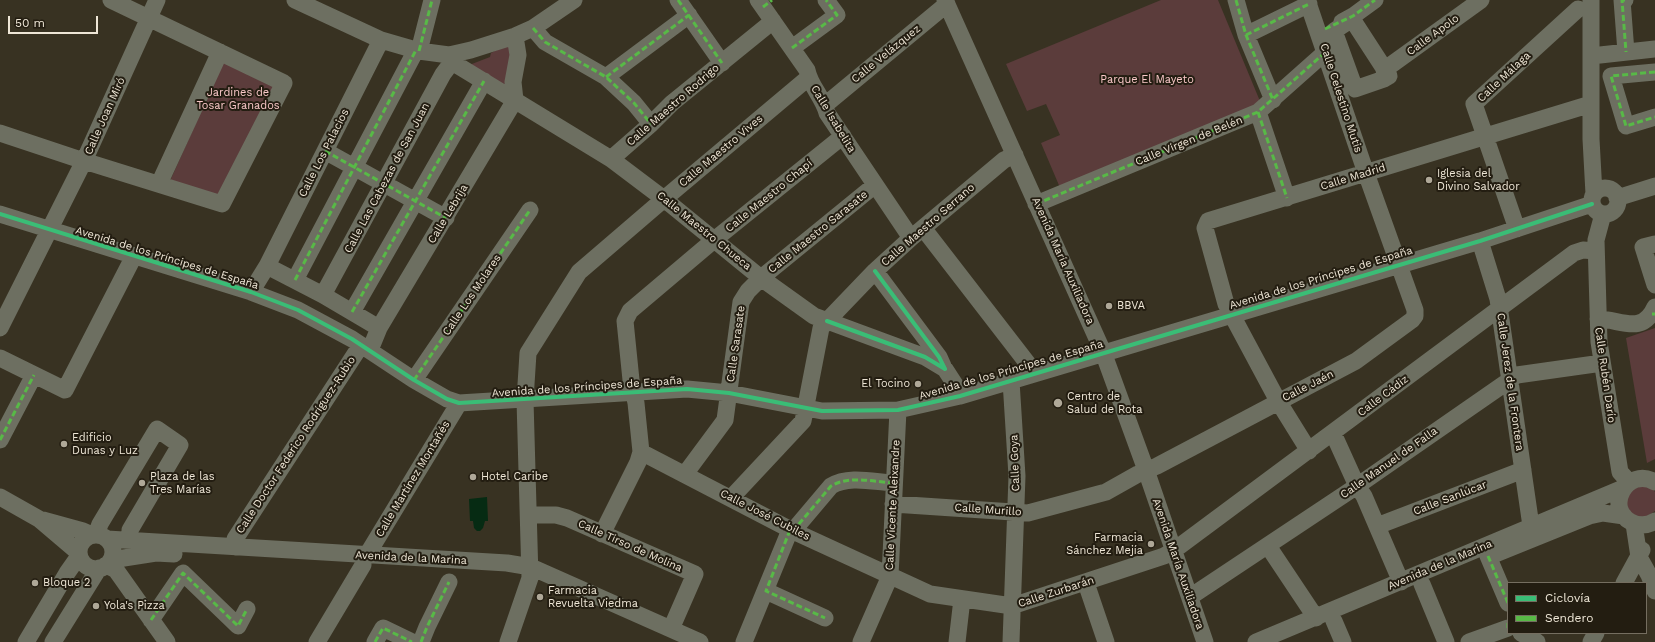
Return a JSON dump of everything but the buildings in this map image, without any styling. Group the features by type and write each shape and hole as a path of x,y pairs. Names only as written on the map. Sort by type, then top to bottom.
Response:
{"street":[{"path":"0,133 222,204 284,83 111,0"},
{"name":"Calle Joan Miró","path":"0,328 84,161 157,0"},
{"path":"295,0 381,40 417,51 451,58 534,28 574,0"},
{"path":"295,280 417,51 432,0"},
{"path":"678,0 722,63"},
{"path":"792,48 836,15 826,0"},
{"path":"1236,0 1246,35 1273,100"},
{"path":"1325,29 1353,16 1375,0"},
{"name":"Calle Apolo","path":"1384,70 1481,0"},
{"path":"1625,0 1622,0 1626,52"},
{"name":"Calle Isabelita","path":"764,2 773,21 807,70 808,78 825,104 827,113 875,186 917,233 1035,373"},
{"name":"Calle Velázquez","path":"825,104 946,2"},
{"name":"Avenida María Auxiliadora","path":"946,2 1103,352 1146,470 1205,642"},
{"path":"1246,35 1308,2"},
{"name":"Calle Celestino Mutis","path":"1308,2 1398,265"},
{"name":"Calle Rubén Darío","path":"1582,5 1591,56 1592,161 1601,201 1596,246 1599,342 1620,472 1626,485"},
{"name":"Calle Málaga","path":"1516,229 1474,104 1582,5"},
{"path":"606,77 689,15"},
{"name":"Calle Maestro Rodrigo","path":"611,159 651,124 672,103 773,21"},
{"path":"534,28 545,42 606,77 634,103 651,124"},
{"path":"515,36 518,55 513,82 515,100"},
{"name":"Calle Los Palacios","path":"251,292 267,266 381,40"},
{"path":"1591,56 1655,49"},
{"path":"159,184 220,52"},
{"name":"Calle Virgen de Belén","path":"1036,204 1258,112 1321,56 1326,54"},
{"name":"Calle Maestro Chueca","path":"451,58 484,82 611,159 664,199 761,278 814,316 925,357 945,369 956,386 960,396"},
{"name":"Calle Las Cabezas de San Juan","path":"323,295 451,58"},
{"path":"1655,72 1611,76 1626,126 1655,117"},
{"name":"Calle Maestro Vives","path":"530,572 525,400 526,361 528,353 579,272 808,78"},
{"path":"352,312 484,82"},
{"name":"Calle Lebrija","path":"366,347 446,218 515,100"},
{"name":"Calle Madrid","path":"1232,314 1226,304 1205,228 1208,221 1591,104"},
{"path":"1258,112 1287,198"},
{"name":"Calle Maestro Chapí","path":"641,452 625,321 630,311 714,240 843,136"},
{"path":"325,151 446,218"},
{"name":"Calle Maestro Serrano","path":"731,498 803,421 821,328 875,271 917,233 1004,160 1015,155"},
{"name":"Calle Maestro Sarasate","path":"761,278 875,186"},
{"name":"Avenida de los Príncipes de España","path":"0,214 50,231 251,292 298,310 366,347 414,380 447,399 459,403 633,394 687,389 729,393 822,411 898,410 960,396 1011,381 1103,352 1480,241 1601,201 1655,186"},
{"name":"Calle Los Molares","path":"414,380 530,210"},
{"name":"Calle Jerez de la Frontera","path":"1480,241 1498,299 1531,526"},
{"path":"1655,244 1642,247 1655,285"},
{"name":"Calle Cádiz","path":"1173,551 1574,253 1596,246"},
{"path":"0,358 65,390 134,256"},
{"name":"Calle Jaén","path":"1146,470 1157,466 1356,361 1412,320 1415,316 1415,310 1398,265"},
{"path":"267,266 323,295 379,328"},
{"path":"875,271 939,357 945,369"},
{"name":"Calle Sarasate","path":"685,474 725,420 741,302 761,278"},
{"path":"1598,319 1604,319 1627,325 1644,321 1654,312"},
{"path":"1232,314 1278,401 1309,451"},
{"name":"Calle Doctor Federico Rodríguez-Rubio","path":"235,547 236,539 366,347"},
{"name":"Calle Manuel de Falla","path":"1190,598 1357,486 1517,375 1602,363"},
{"path":"0,440 34,375"},
{"name":"Calle Goya","path":"1011,381 1017,476 1017,511 1011,642"},
{"name":"Calle Martínez Montañés","path":"317,642 459,403"},
{"name":"Calle Vicente Aleixandre","path":"861,642 890,576 898,410"},
{"path":"98,536 100,524 157,429 180,445 130,530 130,539"},
{"path":"1333,433 1357,486 1364,496 1401,582"},
{"path":"602,534 638,462 641,452"},
{"name":"Calle José Cubiles","path":"641,452 791,530 890,576"},
{"name":"Calle Murillo","path":"893,504 1028,512 1106,492 1146,470"},
{"name":"Calle Sanlúcar","path":"1377,526 1523,470"},
{"name":"Avenida de la Marina","path":"1256,642 1401,582 1640,478 1652,479"},
{"path":"744,642 791,530 831,486 838,482 848,480 894,483"},
{"path":"1625,582 1639,557 1641,521 1620,510 1620,495 1626,485"},
{"path":"0,498 39,519 79,554 86,566 105,564 116,570 167,642"},
{"name":"Avenida de la Marina","path":"1283,642 1488,556 1589,516 1603,513 1641,521"},
{"name":"Calle Tirso de Molina","path":"529,515 556,515 695,574 674,636"},
{"name":"Avenida de la Marina","path":"39,519 98,536 235,547 365,560"},
{"path":"26,642 79,554 80,546 83,540 98,536"},
{"path":"52,642 105,564 113,549 98,536"},
{"path":"1268,546 1316,618"},
{"name":"Calle Zurbarán","path":"890,576 930,594 1012,606 1086,583 1164,556 1173,551"},
{"name":"Avenida de la Marina","path":"105,564 156,553 506,563 530,572 674,636 700,642"},
{"path":"1488,556 1507,601"},
{"path":"1639,557 1649,575 1655,591"},
{"path":"508,642 530,572"},
{"path":"151,620 183,573 238,626 247,609"},
{"path":"421,642 449,582"},
{"path":"1086,583 1106,642"},
{"path":"1422,584 1446,642"},
{"path":"766,591 825,618"},
{"path":"958,642 962,599"},
{"path":"1334,620 1343,642"},
{"path":"375,642 383,628 412,642"},
{"path":"1469,642 1507,628"},
{"path":"1523,634 1537,642"}],"green space":[{"name":"Parque El Mayeto","path":"1161,0 1218,0 1262,106 1061,190 1041,143 1060,135 1046,104 1027,111 1006,64"},
{"path":"511,42 509,93 464,67 490,57 491,53"},
{"name":"Jardines de Tosar Granados","path":"224,60 278,86 219,197 170,181"},
{"path":"1655,328 1655,459 1647,463 1626,338"},
{"path":"1643,485 1653,489 1655,492 1655,511 1644,518 1629,513 1625,497 1628,492"}],"shaded area":[{"path":"487,497 488,521 485,521 483,528 480,531 477,531 474,528 473,521 470,521 469,499"}],"marked path":[{"path":"419,51 432,0"},
{"path":"678,0 722,63"},
{"path":"763,7 772,0"},
{"path":"792,48 837,15 826,0"},
{"path":"1236,0 1246,35 1273,100"},
{"path":"1325,29 1353,16 1375,0"},
{"path":"1625,0 1622,0 1626,52"},
{"path":"1246,35 1309,4"},
{"path":"606,77 689,15"},
{"path":"533,28 545,42 606,77 634,103 651,124"},
{"path":"295,280 416,50"},
{"path":"1036,204 1258,112 1321,56 1326,54"},
{"path":"1655,72 1611,76 1626,126 1655,117"},
{"path":"352,312 484,81"},
{"path":"1258,112 1287,198"},
{"path":"325,151 446,218"},
{"path":"414,380 530,210"},
{"path":"0,440 34,375"},
{"path":"793,531 831,486 854,480 894,483"},
{"path":"790,530 766,591 825,618"},
{"path":"1488,556 1507,601"},
{"path":"151,620 183,573 238,626 247,609"},
{"path":"421,642 449,582"},
{"path":"375,642 383,628 412,642"}],"cycle path":[{"path":"0,214 251,292 298,310 352,339 414,380 447,399 459,403 687,389 729,393 822,411 898,410 960,396 1480,241 1592,204"},
{"path":"875,271 939,357 945,369"},
{"path":"827,321 925,357 945,369"}],"place":[{"name":"Iglesia del Divino Salvador","path":"1429,180"},
{"name":"BBVA","path":"1109,306"},
{"name":"El Tocino","path":"918,384"},
{"name":"Centro de Salud de Rota","path":"1058,403"},
{"name":"Edificio Dunas y Luz","path":"64,444"},
{"name":"Hotel Caribe","path":"473,477"},
{"name":"Plaza de las Tres Marías","path":"142,483"},
{"name":"Farmacia Sánchez Mejía","path":"1151,544"},
{"name":"Bloque 2","path":"35,583"},
{"name":"Farmacia Revuelta Viedma","path":"540,597"},
{"name":"Yola's Pizza","path":"96,606"}]}
